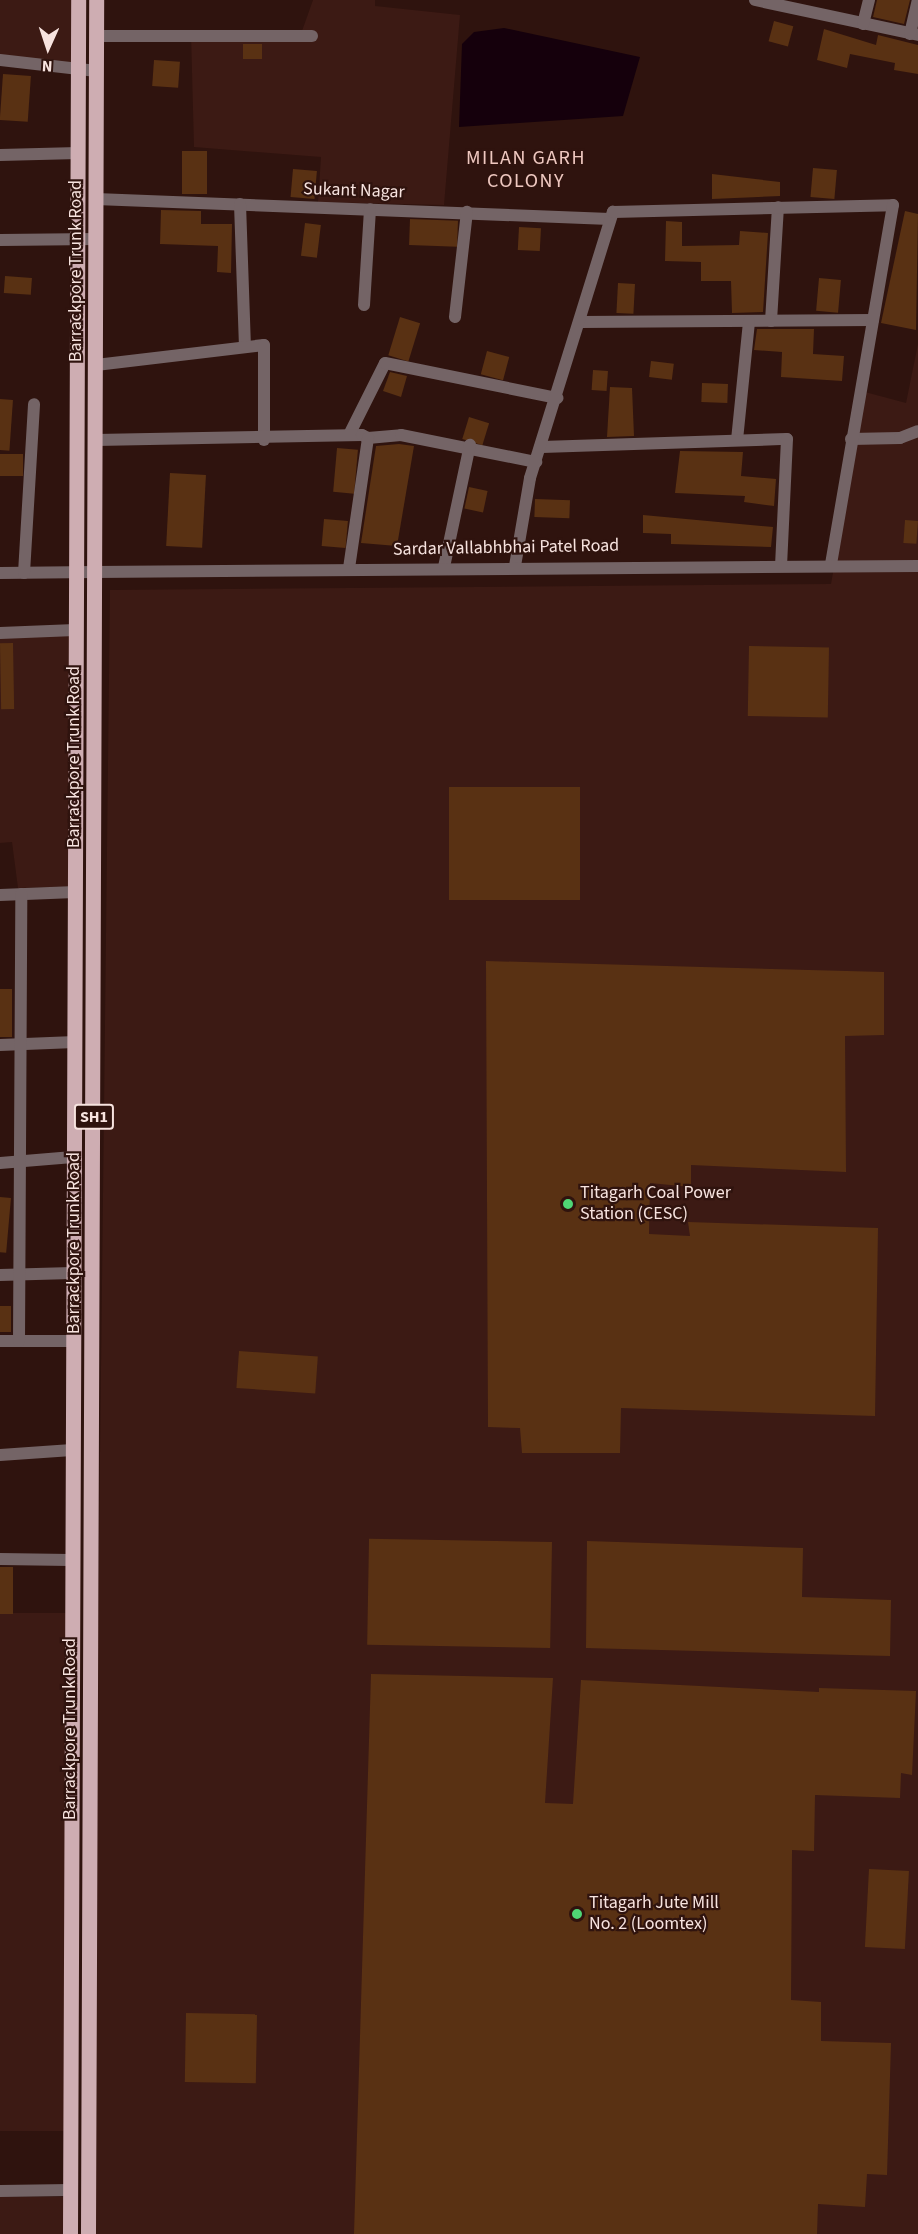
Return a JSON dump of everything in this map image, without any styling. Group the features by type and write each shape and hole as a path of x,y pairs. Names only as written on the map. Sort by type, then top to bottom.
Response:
{"main road":[{"name":"Barrackpore Trunk Road","path":"70,2234 70,1560 75,1042 78,0"},
{"name":"Barrackpore Trunk Road","path":"88,2234 96,0"}],"street":[{"path":"755,0 784,4 914,34 918,0"},
{"path":"863,24 869,0"},
{"path":"96,36 312,36"},
{"path":"0,60 79,71 96,71"},
{"path":"0,155 78,153"},
{"name":"Sukant Nagar","path":"96,199 610,219 613,212 778,207"},
{"path":"240,204 245,345"},
{"path":"771,321 778,207 893,205 850,439 831,565"},
{"path":"364,305 370,209"},
{"path":"455,317 467,212"},
{"path":"515,566 536,462 610,219"},
{"path":"0,240 96,239"},
{"path":"580,322 873,320"},
{"path":"737,440 749,322"},
{"path":"96,365 245,345 264,345 264,440"},
{"path":"349,435 385,363 557,398"},
{"path":"24,573 34,404"},
{"path":"850,439 900,438 918,431"},
{"path":"96,440 264,440 349,435 368,438 401,435 470,445 536,462"},
{"path":"349,568 368,438"},
{"path":"542,447 787,439 781,564"},
{"path":"444,567 470,445"},
{"name":"Sardar Vallabhbhai Patel Road","path":"0,573 515,566 781,564 918,566"},
{"path":"0,633 75,630"},
{"path":"0,895 75,892"},
{"path":"19,1341 24,1161 21,894"},
{"path":"0,1045 75,1042"},
{"path":"0,1163 73,1157"},
{"path":"0,1275 72,1273"},
{"path":"0,1341 72,1341"},
{"path":"0,1455 72,1450"},
{"path":"0,1559 70,1560"},
{"path":"0,2191 70,2190"}],"shaded area":[{"path":"0,0 86,0 84,65 0,55"},
{"path":"313,0 375,0 375,6 460,15 444,205 318,202 321,157 194,147 191,34 302,31"},
{"path":"504,28 640,57 623,116 459,127 462,44 474,32"},
{"path":"918,344 918,2234 91,2234 110,590 831,584 865,392 906,403"},
{"path":"79,626 82,886 18,888 12,842 0,843 0,629"},
{"path":"0,1613 78,1613 78,2131 0,2131"},
{"path":"0,2197 74,2197 74,2234 0,2234"}],"building":[{"path":"877,0 910,0 904,24 873,17"},
{"path":"774,21 793,26 788,46 769,41"},
{"path":"824,29 876,45 878,35 918,45 918,74 894,70 895,63 850,54 847,68 817,60"},
{"path":"243,44 262,44 262,59 243,59"},
{"path":"154,60 180,62 178,88 152,86"},
{"path":"3,74 31,76 28,122 0,120"},
{"path":"182,151 207,151 207,194 182,194"},
{"path":"813,168 837,170 834,199 810,197"},
{"path":"293,169 317,171 314,199 291,197"},
{"path":"712,174 780,182 780,196 712,199"},
{"path":"161,210 201,211 201,224 232,224 231,273 217,272 218,246 160,244"},
{"path":"905,211 918,214 916,330 881,323"},
{"path":"410,219 458,221 457,247 409,245"},
{"path":"666,221 682,222 682,246 739,245 740,231 768,233 763,312 732,313 731,281 701,281 701,262 665,261"},
{"path":"305,223 321,225 317,258 301,256"},
{"path":"519,227 541,228 540,251 518,250"},
{"path":"5,276 32,278 31,295 4,293"},
{"path":"819,278 841,280 838,313 816,311"},
{"path":"618,283 635,284 633,314 616,313"},
{"path":"400,317 420,323 408,361 388,355"},
{"path":"757,329 814,329 813,354 844,356 842,381 781,377 782,352 754,350"},
{"path":"487,351 509,357 503,380 481,374"},
{"path":"651,361 674,364 672,380 649,377"},
{"path":"593,370 608,371 607,391 592,390"},
{"path":"390,372 407,376 401,397 383,391"},
{"path":"702,383 728,384 727,403 701,402"},
{"path":"610,387 632,388 634,436 607,437"},
{"path":"0,399 13,400 9,451 0,450"},
{"path":"469,417 489,423 482,445 462,439"},
{"path":"399,444 414,446 397,546 361,543 376,446"},
{"path":"337,448 358,450 354,494 333,492"},
{"path":"680,451 743,452 741,476 776,479 774,506 744,502 745,496 675,493"},
{"path":"0,454 23,454 23,476 0,476"},
{"path":"170,473 206,475 202,548 166,546"},
{"path":"469,487 488,491 483,512 464,509"},
{"path":"535,499 570,500 569,518 534,517"},
{"path":"643,515 773,527 771,547 671,544 671,534 643,533"},
{"path":"324,519 348,521 346,548 322,546"},
{"path":"905,520 918,521 916,544 903,543"},
{"path":"0,643 13,643 14,709 1,709"},
{"path":"749,646 829,647 828,717 748,716"},
{"path":"449,787 580,787 580,900 449,900"},
{"name":"Titagarh Coal Power Station (CESC)","path":"486,961 884,972 884,1035 845,1036 846,1172 691,1165 691,1187 650,1183 649,1234 690,1236 688,1222 878,1228 875,1416 621,1408 620,1453 522,1453 520,1428 488,1427"},
{"path":"0,989 12,989 12,1037 0,1037"},
{"path":"0,1197 11,1198 6,1253 0,1252"},
{"path":"0,1306 11,1306 11,1332 0,1332"},
{"path":"239,1351 318,1357 315,1393 236,1388"},
{"path":"369,1539 552,1542 550,1648 367,1645"},
{"path":"587,1541 803,1548 802,1597 891,1600 890,1656 586,1648"},
{"path":"0,1567 13,1567 13,1614 0,1614"},
{"name":"Titagarh Jute Mill No. 2 (Loomtex)","path":"371,1674 553,1678 545,1803 573,1804 581,1680 819,1692 819,1688 916,1691 912,1775 901,1773 900,1798 815,1795 814,1851 792,1850 791,2000 821,2002 821,2041 891,2043 887,2175 867,2174 865,2207 818,2204 817,2234 354,2234"},
{"path":"869,1869 909,1871 905,1949 865,1947"},
{"path":"186,2013 257,2014 256,2083 185,2082"}],"place":[{"name":"Titagarh Coal Power Station (CESC)","path":"568,1204"},
{"name":"Titagarh Jute Mill No. 2 (Loomtex)","path":"577,1914"}],"district":[{"name":"MILAN GARH COLONY","path":"526,170"}]}
